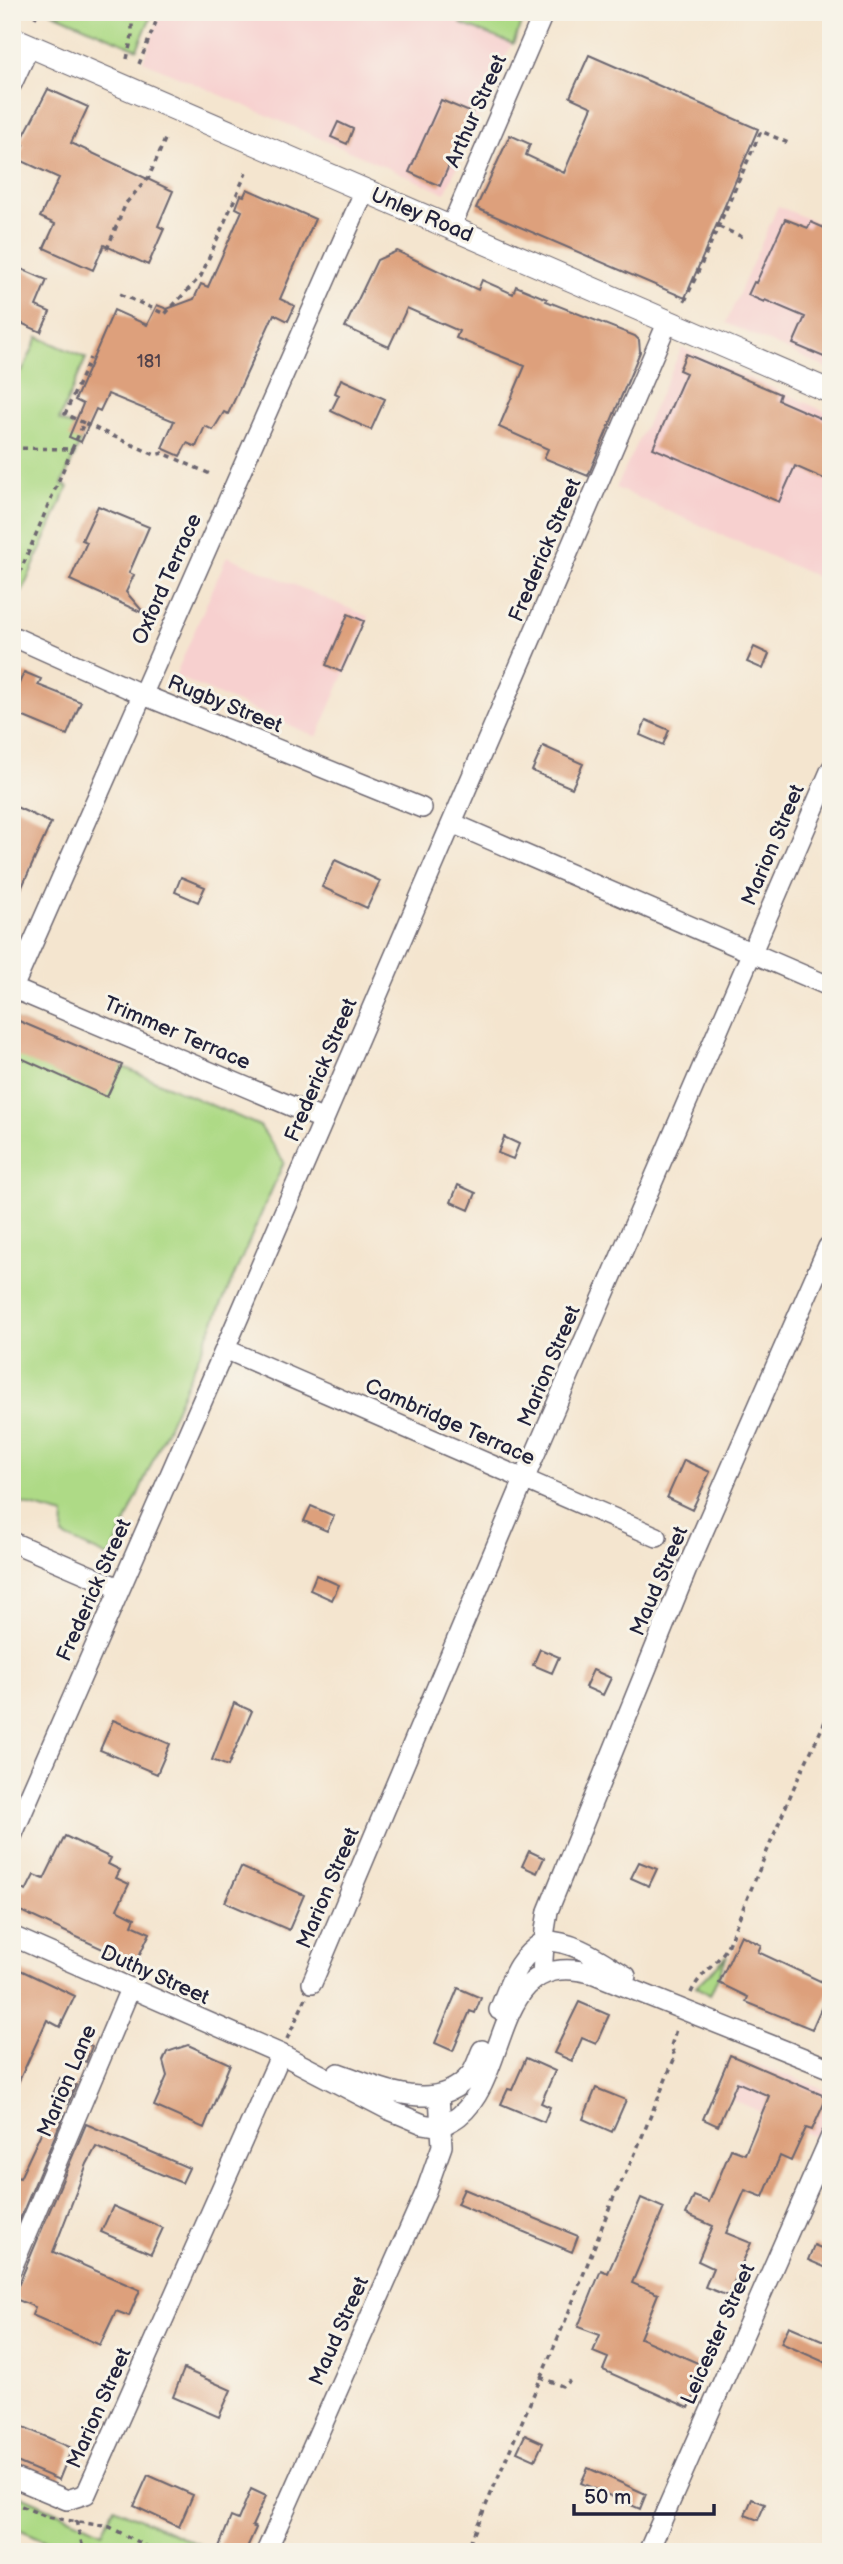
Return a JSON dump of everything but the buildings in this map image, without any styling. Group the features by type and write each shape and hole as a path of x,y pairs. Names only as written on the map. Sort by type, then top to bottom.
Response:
{"main road":[{"name":"Unley Road","path":"21,42 831,391"}],"street":[{"name":"Arthur Street","path":"451,227 544,12"},
{"path":"12,83 21,42"},
{"name":"Oxford Terrace","path":"13,988 365,190"},
{"name":"Frederick Street","path":"12,1836 668,321"},
{"name":"Rugby Street","path":"12,636 141,694 422,808"},
{"name":"Marion Street","path":"312,1983 524,1480 831,769"},
{"path":"452,823 831,987"},
{"name":"Trimmer Terrace","path":"13,988 324,1120"},
{"name":"Maud Street","path":"542,1974 548,1911 690,1564 828,1247 831,1247"},
{"name":"Cambridge Terrace","path":"225,1349 657,1537"},
{"path":"12,1542 119,1588"},
{"name":"Duthy Street","path":"12,1936 281,2054 387,2109 423,2124 441,2127"},
{"path":"439,2095 457,2088 472,2073 521,1961 527,1952 544,1941 557,1940 573,1946 681,2017"},
{"path":"441,2127 461,2115 475,2096 517,2000 542,1974 560,1969 580,1970 681,2017 831,2069"},
{"name":"Marion Lane","path":"12,2268 130,1990"},
{"name":"Marion Street","path":"67,2500 86,2494 281,2054"},
{"name":"Duthy Street","path":"281,2054 410,2096 439,2095"},
{"name":"Maud Street","path":"266,2552 426,2191 442,2146 439,2095"},
{"name":"Leicester Street","path":"648,2552 831,2136"},
{"path":"12,2477 67,2500"}],"path":[{"path":"35,18 38,12"},
{"path":"127,59 132,36 132,12"},
{"path":"139,64 160,12"},
{"path":"685,301 761,131 788,143"},
{"path":"107,249 127,203 149,177 166,137"},
{"path":"120,294 165,314 201,276 246,173"},
{"path":"719,227 745,237"},
{"path":"90,358 65,414 155,455 163,453 210,474"},
{"path":"12,590 84,423"},
{"path":"12,448 72,449"},
{"path":"694,1987 698,1978 718,1962 726,1949 794,1787 831,1709"},
{"path":"281,2054 312,1983"},
{"path":"466,2552 598,2241 611,2201 634,2157 675,2057 671,2046 681,2017"},
{"path":"540,2377 562,2386 570,2381"},
{"path":"67,2500 84,2552"},
{"path":"12,2502 47,2517 110,2527 156,2552"}],"shaded area":[{"path":"161,12 526,12 445,193 143,61"},
{"path":"778,206 831,229 831,370 726,323"},
{"path":"682,348 831,414 831,583 616,488"},
{"path":"227,556 369,617 317,737 175,676"},
{"path":"750,2062 831,2092 831,2144 732,2099"}],"green space":[{"path":"51,12 153,12 137,49"},
{"path":"466,12 526,12 513,44 461,24"},
{"path":"38,337 86,358 59,420 85,432 62,484 68,487 22,592 12,588 12,368 22,372"},
{"path":"12,1019 260,1126 284,1162 110,1558 63,1536 64,1515 12,1501"},
{"path":"727,1956 710,1995 696,1986"},
{"path":"12,2492 103,2532 114,2507 216,2552 72,2552 12,2526"}]}
